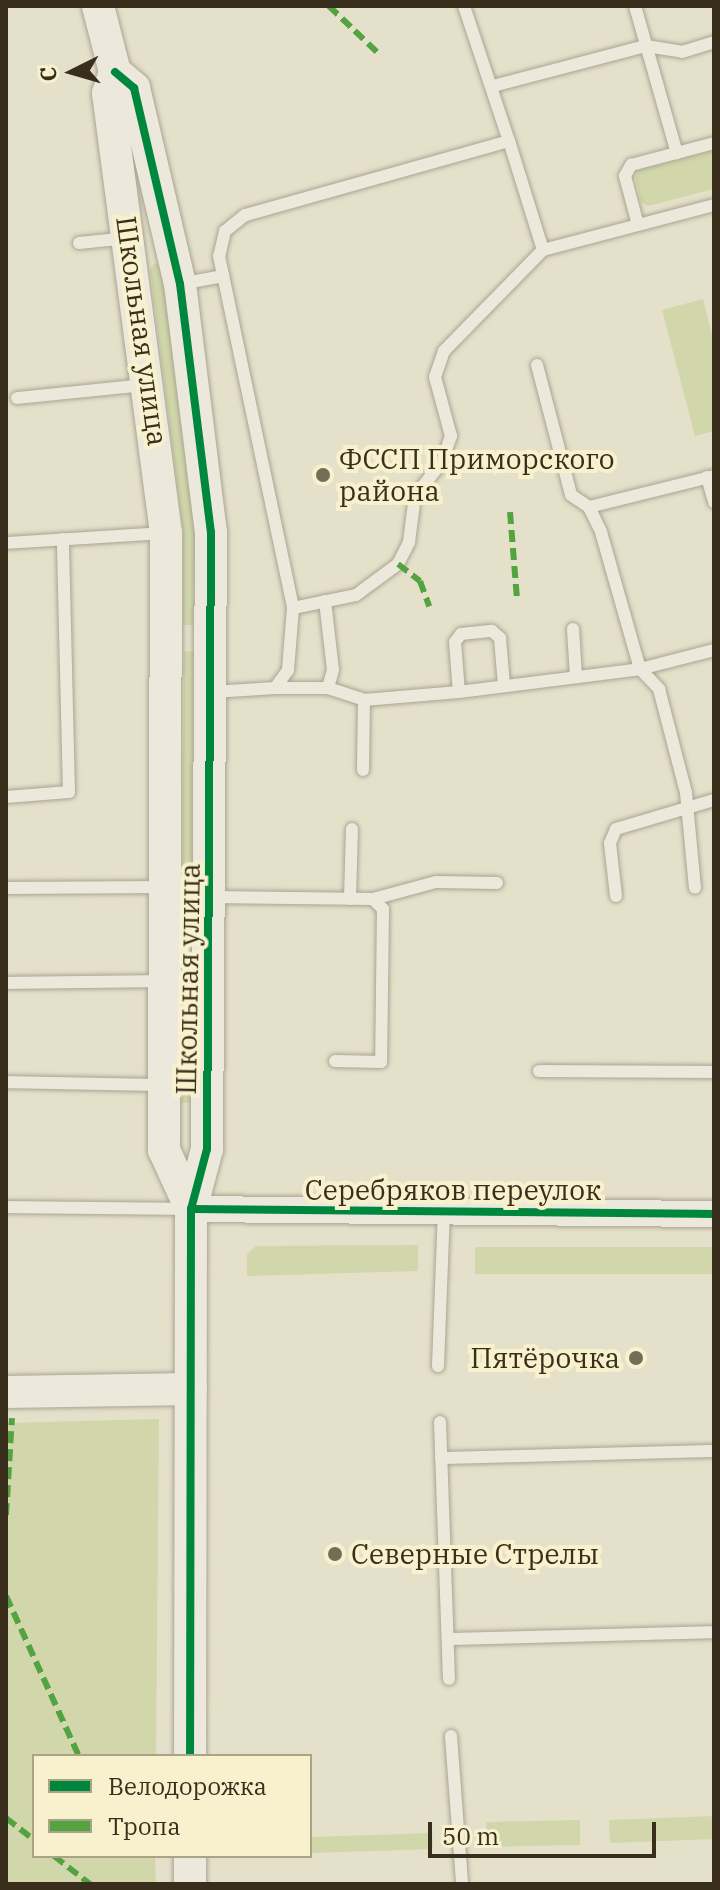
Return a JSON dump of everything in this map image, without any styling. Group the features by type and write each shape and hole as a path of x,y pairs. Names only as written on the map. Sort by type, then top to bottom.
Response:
{"street":[{"name":"Школьная улица","path":"98,6 115,72 108,93 149,385 166,533 164,1150 191,1209"},
{"name":"Школьная улица","path":"115,72 134,88 180,284 211,532 213,692 207,1149 191,1209 190,1754"},
{"name":"Серебряков переулок","path":"191,1209 714,1214"},
{"path":"6,1392 191,1389"},
{"path":"190,1858 190,1884"}],"lane":[{"path":"464,6 479,60 493,86 543,250"},
{"path":"635,6 677,153"},
{"path":"493,86 646,46 682,52 714,42"},
{"path":"275,688 288,670 293,608 219,256 225,231 245,215 509,141"},
{"path":"638,225 625,176 631,165 714,143"},
{"path":"293,608 356,595 398,564 409,542 415,496 442,462 451,436 435,377 444,351 543,250 714,205"},
{"path":"79,243 129,238"},
{"path":"180,284 223,276"},
{"path":"537,365 571,495 589,507 601,532 640,669 659,689 687,807 695,888"},
{"path":"17,398 149,385"},
{"path":"589,507 711,476 714,502"},
{"path":"6,543 166,533"},
{"path":"6,797 69,792 63,539"},
{"path":"325,601 333,670 328,688"},
{"path":"573,629 576,677"},
{"path":"459,692 455,642 461,634 492,631 500,638 504,686"},
{"path":"213,692 328,688 364,700 459,692 640,669 714,650"},
{"path":"363,770 364,700"},
{"path":"616,896 610,843 616,829 714,800"},
{"path":"350,899 352,829"},
{"path":"211,897 373,899 436,882 497,883"},
{"path":"6,888 166,887"},
{"path":"335,1061 381,1062 383,909 373,899"},
{"path":"6,983 165,982"},
{"path":"539,1071 714,1072"},
{"path":"6,1082 164,1085"},
{"path":"6,1207 191,1209"},
{"path":"438,1366 444,1212"},
{"path":"440,1422 449,1679"},
{"path":"441,1458 714,1451"},
{"path":"448,1639 714,1632"},
{"path":"451,1736 462,1884"}],"green space":[{"path":"710,151 714,154 714,189 648,206 641,202 635,177 639,170"},
{"path":"155,263 162,267 195,532 194,625 183,625 183,532 150,269"},
{"path":"703,299 714,343 714,431 695,436 662,310"},
{"path":"184,651 195,652 192,1103 181,1103"},
{"path":"418,1245 418,1271 247,1276 247,1254 256,1246"},
{"path":"475,1247 714,1247 714,1274 475,1274"},
{"path":"159,1419 156,1754 32,1754 32,1858 155,1858 156,1884 6,1884 6,1423"},
{"path":"714,1816 714,1839 610,1843 609,1820"},
{"path":"580,1820 580,1845 487,1847 486,1822"},
{"path":"432,1833 433,1849 312,1853 312,1837"}],"marked path":[{"path":"329,6 378,53"},
{"path":"510,512 517,599"},
{"path":"398,564 420,581 429,606"},
{"path":"6,1515 12,1418"},
{"path":"6,1596 78,1754"},
{"path":"6,1818 32,1838"},
{"path":"57,1858 90,1884"}],"cycle path":[{"path":"115,72 134,88 180,284 211,532 207,1149 191,1209 190,1754"},
{"path":"191,1209 714,1214"}],"place":[{"name":"ФССП Приморского района","path":"323,475"},
{"name":"Пятёрочка","path":"636,1358"},
{"name":"Северные Стрелы","path":"335,1554"}]}
